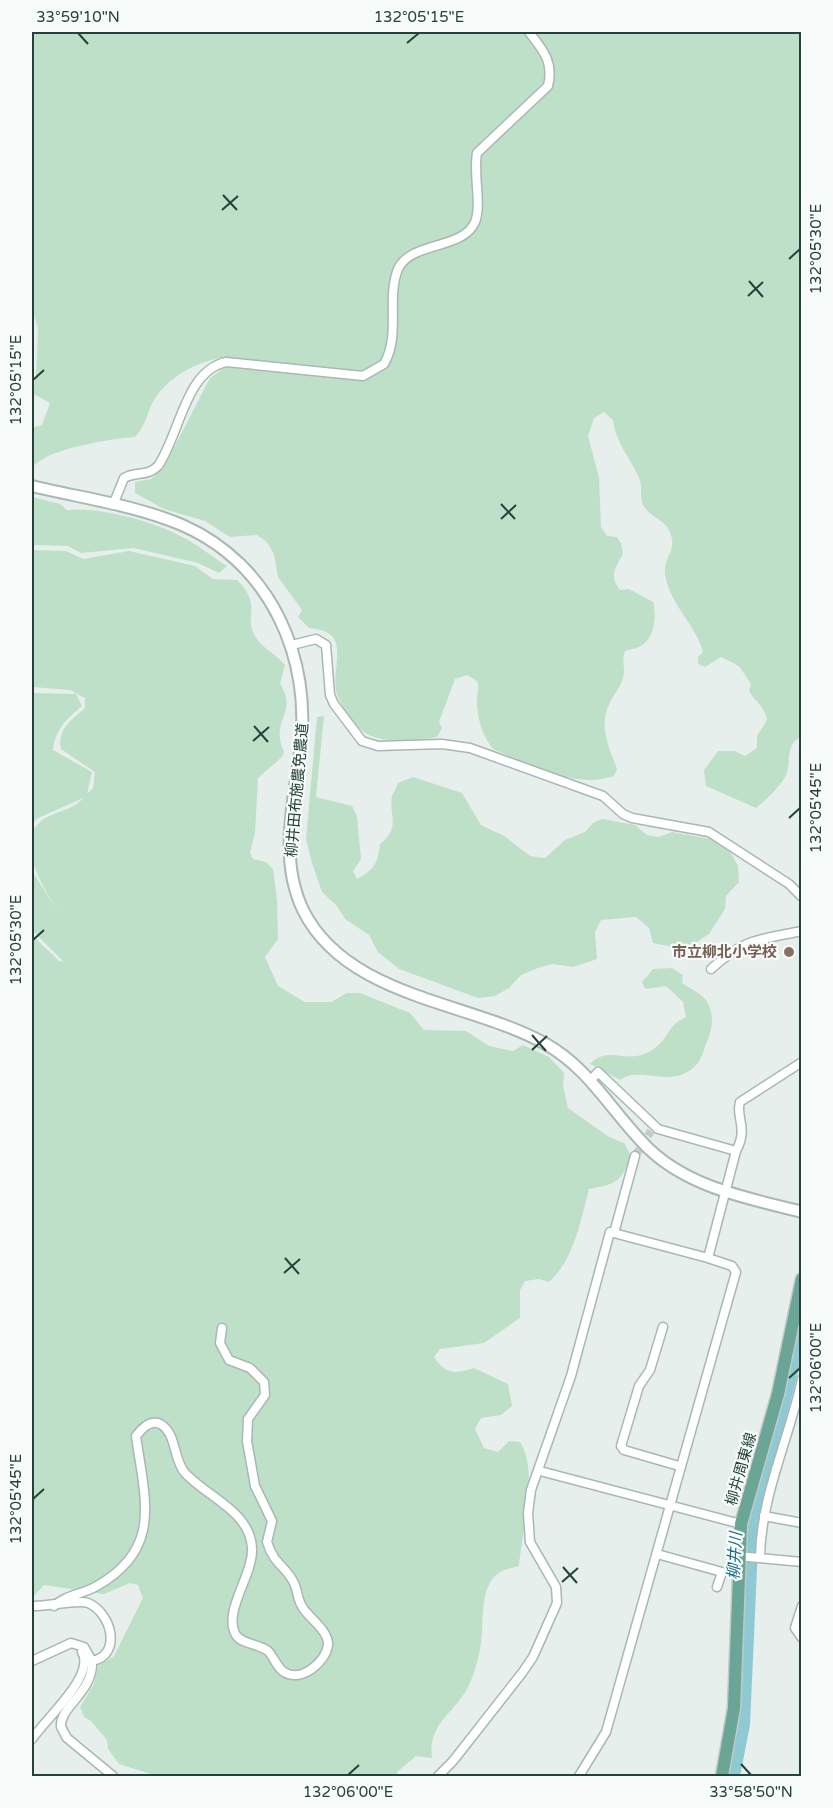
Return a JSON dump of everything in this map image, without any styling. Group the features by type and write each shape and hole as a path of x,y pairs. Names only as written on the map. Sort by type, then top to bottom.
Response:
{"main road":[{"name":"柳井周東線","path":"722,1776 734,1708 741,1524 778,1394 800,1297 801,1279"}],"street":[{"path":"113,505 124,478 131,474 145,475 158,466 198,380 215,365 226,362 363,376 384,364 392,339 394,289 399,269 413,255 465,233 473,225 477,217 475,167 477,153 548,86 551,73 549,62 529,32"},
{"name":"柳井田布施農免農道","path":"32,486 151,514 184,526 228,553 264,592 276,610 292,645 304,707 289,860 298,898 312,925 335,952 359,970 405,990 535,1038 573,1062 591,1080 630,1128 660,1158 687,1176 726,1191 801,1212"},
{"path":"292,645 316,639 326,645 330,695 357,736 369,745 457,745 479,751 603,796 623,814 632,818 709,832 789,884 801,897"},
{"path":"711,969 732,950 744,944 801,931"},
{"path":"708,1258 744,1127 738,1107 740,1102 801,1062"},
{"path":"591,1080 598,1072 605,1077 652,1129 736,1151"},
{"path":"614,1233 635,1156"},
{"path":"438,1776 453,1761 522,1673 533,1657 557,1603 556,1587 530,1542 528,1513 531,1490 535,1475 540,1471 557,1411 571,1376 610,1232 708,1258 732,1266 736,1272 679,1466 657,1554 606,1732 579,1776"},
{"path":"663,1327 650,1370 639,1386 621,1446 624,1450 679,1466"},
{"path":"54,1606 65,1596 97,1586 139,1549 145,1527 143,1482 136,1436 142,1428 153,1423 160,1424 171,1434 176,1456 185,1472 234,1513 249,1533 252,1564 237,1597 233,1621 235,1634 239,1639 254,1643 268,1652 285,1673 297,1676 308,1672 322,1658 328,1643 326,1635 302,1607 294,1584 287,1573 277,1565 267,1542 272,1521 255,1486 247,1441 248,1419 265,1395 264,1382 250,1368 229,1360 220,1343 222,1328"},
{"path":"759,1557 763,1519 801,1379"},
{"path":"540,1471 741,1524"},
{"path":"763,1519 801,1523"},
{"path":"657,1554 722,1572 717,1587"},
{"path":"741,1556 801,1562"},
{"path":"32,1606 54,1606 82,1601 90,1603 103,1615 111,1636 109,1650 104,1656 92,1661"},
{"path":"801,1606 795,1628 801,1638"},
{"path":"32,1661 65,1644 77,1644 84,1647 92,1661 88,1684 64,1714 61,1727 67,1738 113,1776"},
{"path":"32,1739 80,1680 86,1667 86,1660 77,1644"}],"green space":[{"path":"32,32 801,32 802,736 793,744 786,775 769,797 756,808 706,786 704,770 718,751 735,751 745,756 757,748 757,736 767,720 766,715 749,691 751,684 739,666 721,657 705,667 698,664 698,657 703,652 700,642 672,596 665,574 666,562 672,548 672,537 663,523 643,505 639,478 620,443 613,420 604,412 594,418 588,436 599,477 601,527 607,536 617,537 621,543 623,554 614,572 620,590 629,589 653,602 655,614 652,633 644,644 625,651 623,678 610,702 605,720 606,736 617,769 614,776 599,779 569,778 493,749 480,723 477,681 467,675 455,679 439,722 442,728 437,737 392,740 367,734 349,716 337,694 335,684 336,643 332,636 309,628 298,617 302,610 278,577 274,554 267,542 257,535 230,537 205,521 164,509 135,493 135,482 151,479 164,467 210,378 221,370 221,358 193,367 167,384 154,400 142,428 135,437 82,445 54,454 35,465 32,463 32,428 42,425 50,403 32,393 36,377 38,328 32,310"},
{"path":"32,497 60,504 67,510 81,509 112,513 146,522 188,540 227,566 219,573 198,563 134,548 81,553 68,546 32,545"},
{"path":"32,550 66,551 83,559 129,551 195,566 213,579 237,580 245,589 251,604 251,623 255,636 285,665 280,683 287,703 280,732 284,752 282,757 258,778 255,833 250,853 253,859 266,862 273,869 278,939 265,957 278,986 305,1002 331,1002 347,993 360,993 410,1013 424,1030 466,1031 489,1046 513,1051 523,1045 549,1057 564,1073 563,1086 568,1108 609,1137 624,1143 631,1155 617,1180 589,1189 571,1251 558,1273 549,1282 539,1279 525,1281 520,1290 520,1318 484,1343 440,1349 434,1357 438,1363 451,1372 474,1368 508,1384 512,1406 501,1415 481,1418 475,1429 484,1448 498,1452 509,1441 520,1442 526,1454 528,1469 528,1502 519,1566 497,1574 485,1595 480,1649 469,1686 437,1729 432,1747 432,1758 416,1756 398,1771 396,1776 157,1776 119,1764 108,1749 107,1740 91,1721 84,1717 80,1707 94,1684 98,1666 114,1656 143,1598 138,1585 130,1583 104,1594 44,1585 32,1598 32,935 59,961 64,962 32,930 32,871 64,921 37,873 30,845 32,833 39,823 73,806 83,798 36,819 32,825 32,693 76,694 82,706 63,725 53,750 92,772 87,794 93,788 95,772 61,749 60,742 63,731 70,721 85,708 85,698 70,690 32,687"},
{"path":"324,716 316,797 352,806 357,816 361,859 353,871 357,879 374,865 380,844 391,832 393,820 391,802 398,783 413,777 462,793 481,825 504,836 530,856 545,858 565,840 585,832 593,823 602,819 635,825 647,835 658,837 672,832 711,839 731,853 738,866 739,882 726,896 725,909 709,934 697,942 678,948 653,943 649,928 636,917 601,920 595,932 597,959 573,967 552,964 538,968 521,975 509,988 495,996 478,998 399,969 378,952 369,935 345,919 337,906 322,892 312,863 306,839 317,717"},
{"path":"672,968 683,975 682,983 706,1000 711,1011 711,1030 698,1063 678,1076 638,1075 620,1080 590,1064 603,1056 637,1056 653,1050 674,1025 686,1017 683,1002 666,986 645,989 642,982 653,969"}],"water":[{"path":"801,1306 801,1361 759,1524 750,1725 740,1776 727,1776 739,1714 748,1525 778,1418"}],"tunnel":[{"path":"635,1156 651,1131"}],"place":[{"name":"市立柳北小学校","path":"789,952"}],"water label":[{"name":"柳井川","path":"735,1556"}]}
